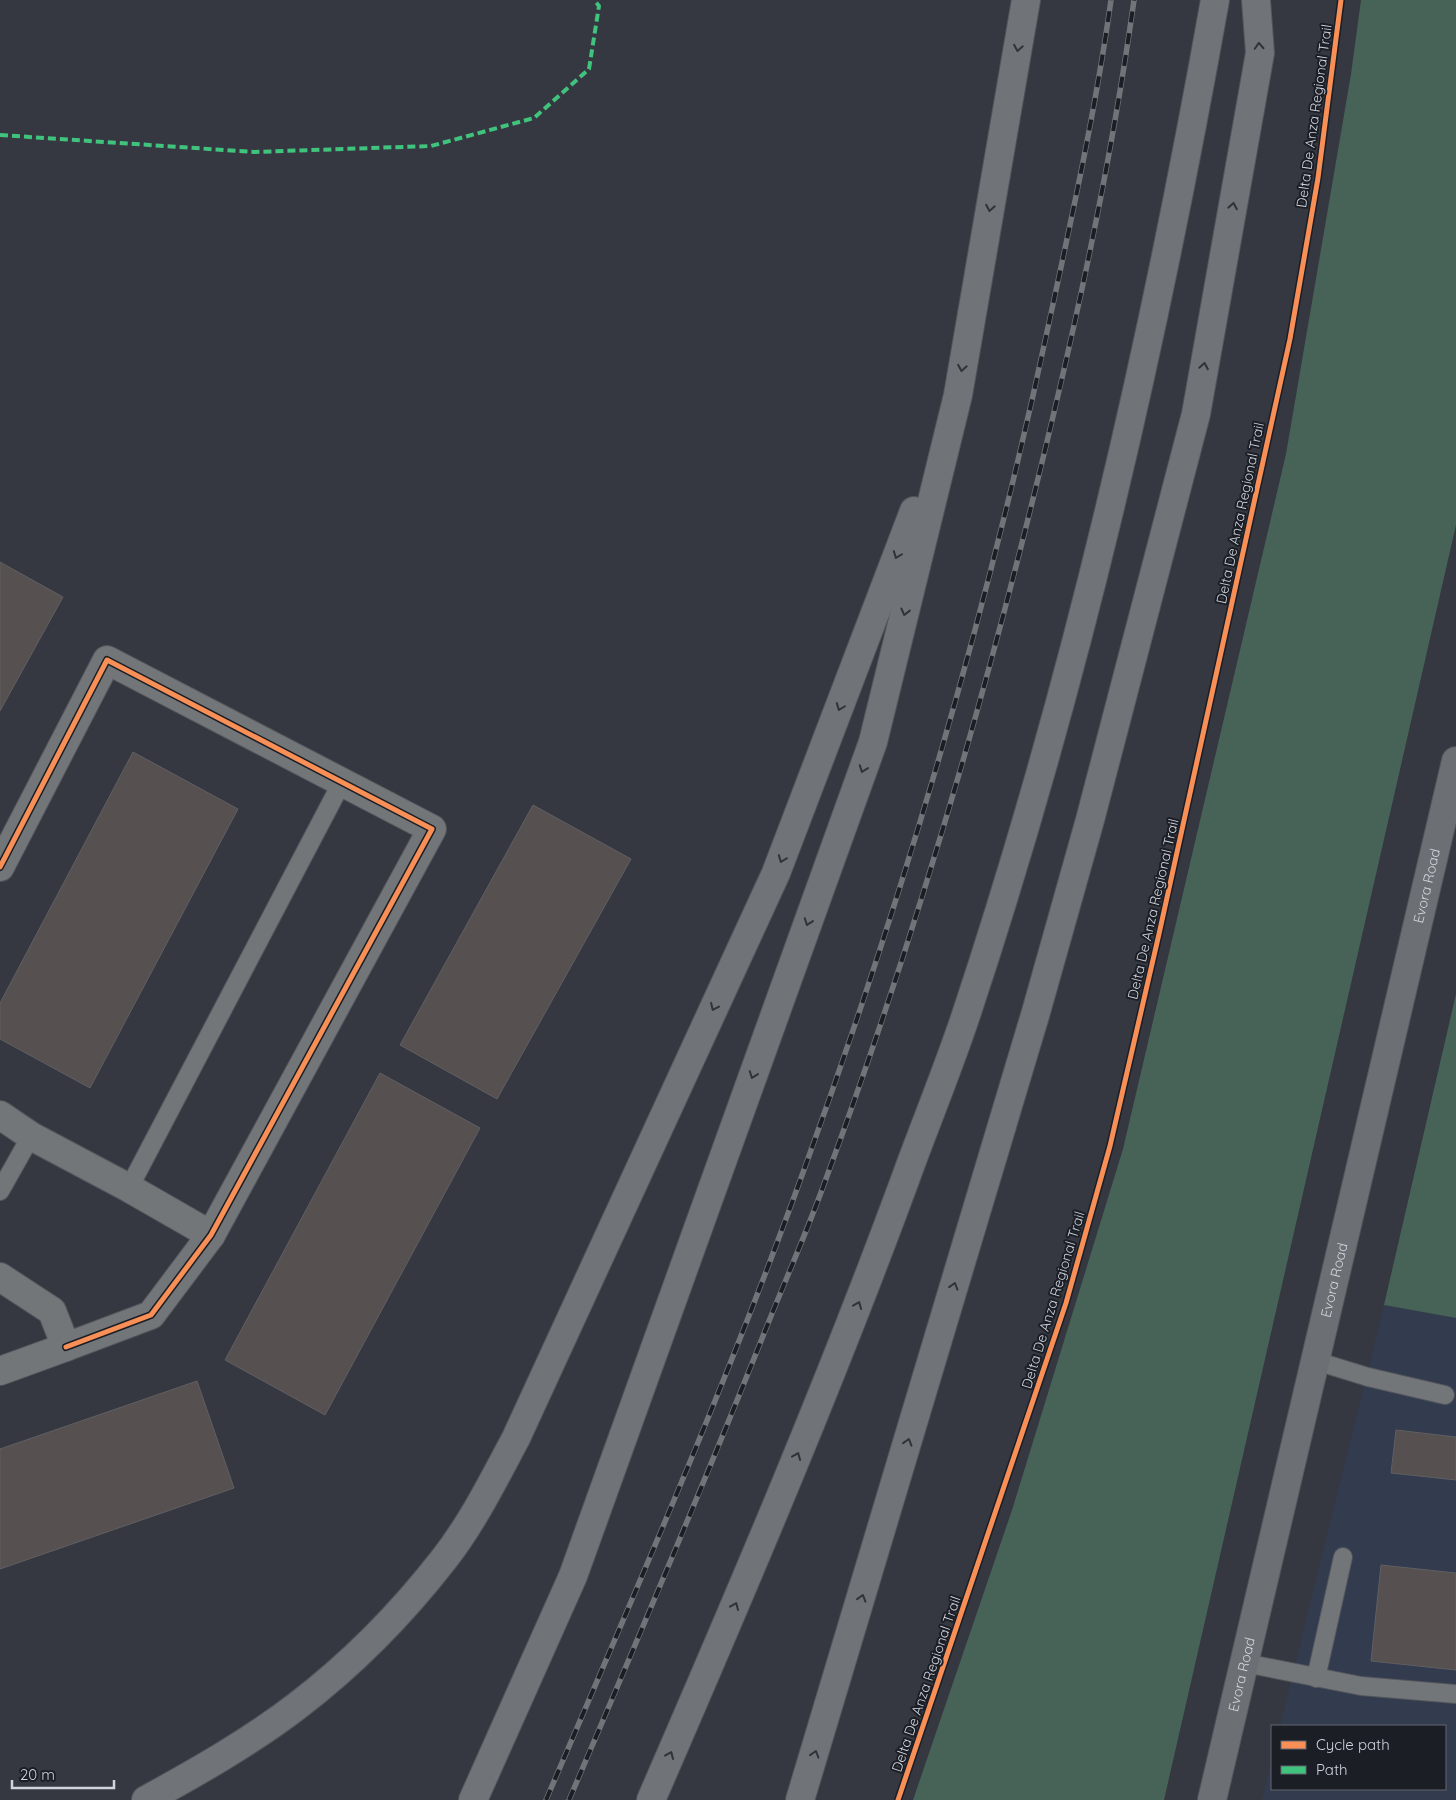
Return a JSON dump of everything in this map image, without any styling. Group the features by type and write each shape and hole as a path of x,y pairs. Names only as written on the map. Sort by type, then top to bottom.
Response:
{"highway":[{"path":"473,1800 572,1576 873,742 958,395 1026,0"},
{"path":"651,1800 748,1576 870,1277 965,1016 1057,719 1129,431 1190,142 1215,0"},
{"path":"800,1800 1036,1012 1093,810 1196,414 1260,53 1256,0"},
{"path":"146,1800 207,1766 297,1706 350,1661 401,1610 445,1558 483,1501 516,1438 776,873 958,395"}],"street":[{"path":"0,867 107,660 432,829 211,1235 151,1315 0,1370"},
{"name":"Evora Road","path":"1212,1800 1456,761"},
{"path":"0,1115 31,1136 129,1188 211,1235"},
{"path":"0,1278 52,1310 66,1347"}],"lane":[{"path":"129,1188 342,782"},
{"path":"0,1190 31,1136"},
{"path":"1316,1361 1368,1377 1445,1395"},
{"path":"1316,1678 1343,1557"},
{"path":"1245,1663 1361,1686 1456,1694"}],"shaded area":[{"path":"1384,1305 1456,1318 1456,1800 1262,1800 1271,1762 1271,1790 1446,1790 1446,1725 1280,1725"}],"green space":[{"path":"1361,0 1456,0 1456,525 1164,1800 913,1800 1012,1510 1123,1149 1286,454 1351,74"},
{"path":"1456,994 1456,1318 1384,1305"}],"building":[{"path":"0,562 63,597 0,711"},
{"path":"133,752 238,809 90,1088 0,1039 0,1003"},
{"path":"533,805 631,859 497,1099 400,1045"},
{"path":"380,1073 480,1128 325,1415 225,1360"},
{"path":"197,1381 234,1488 0,1569 0,1449"},
{"path":"1396,1430 1456,1437 1456,1480 1391,1473"},
{"path":"1381,1565 1456,1573 1456,1670 1371,1661"}],"railway":[{"path":"546,1800 614,1643 745,1327 842,1063 911,852 972,640 1026,426 1084,159 1111,0"},
{"path":"569,1800 694,1504 813,1214 856,1097 935,856 1004,613 1072,333 1113,134 1134,0"}],"marked path":[{"path":"0,135 254,152 431,146 534,118 589,69 599,6 594,0"}],"cycle path":[{"name":"Delta De Anza Regional Trail","path":"898,1800 1066,1303 1110,1146 1159,934 1290,339 1318,178 1341,0"},
{"path":"0,867 107,660 432,829 211,1235 151,1315 66,1347"}]}
